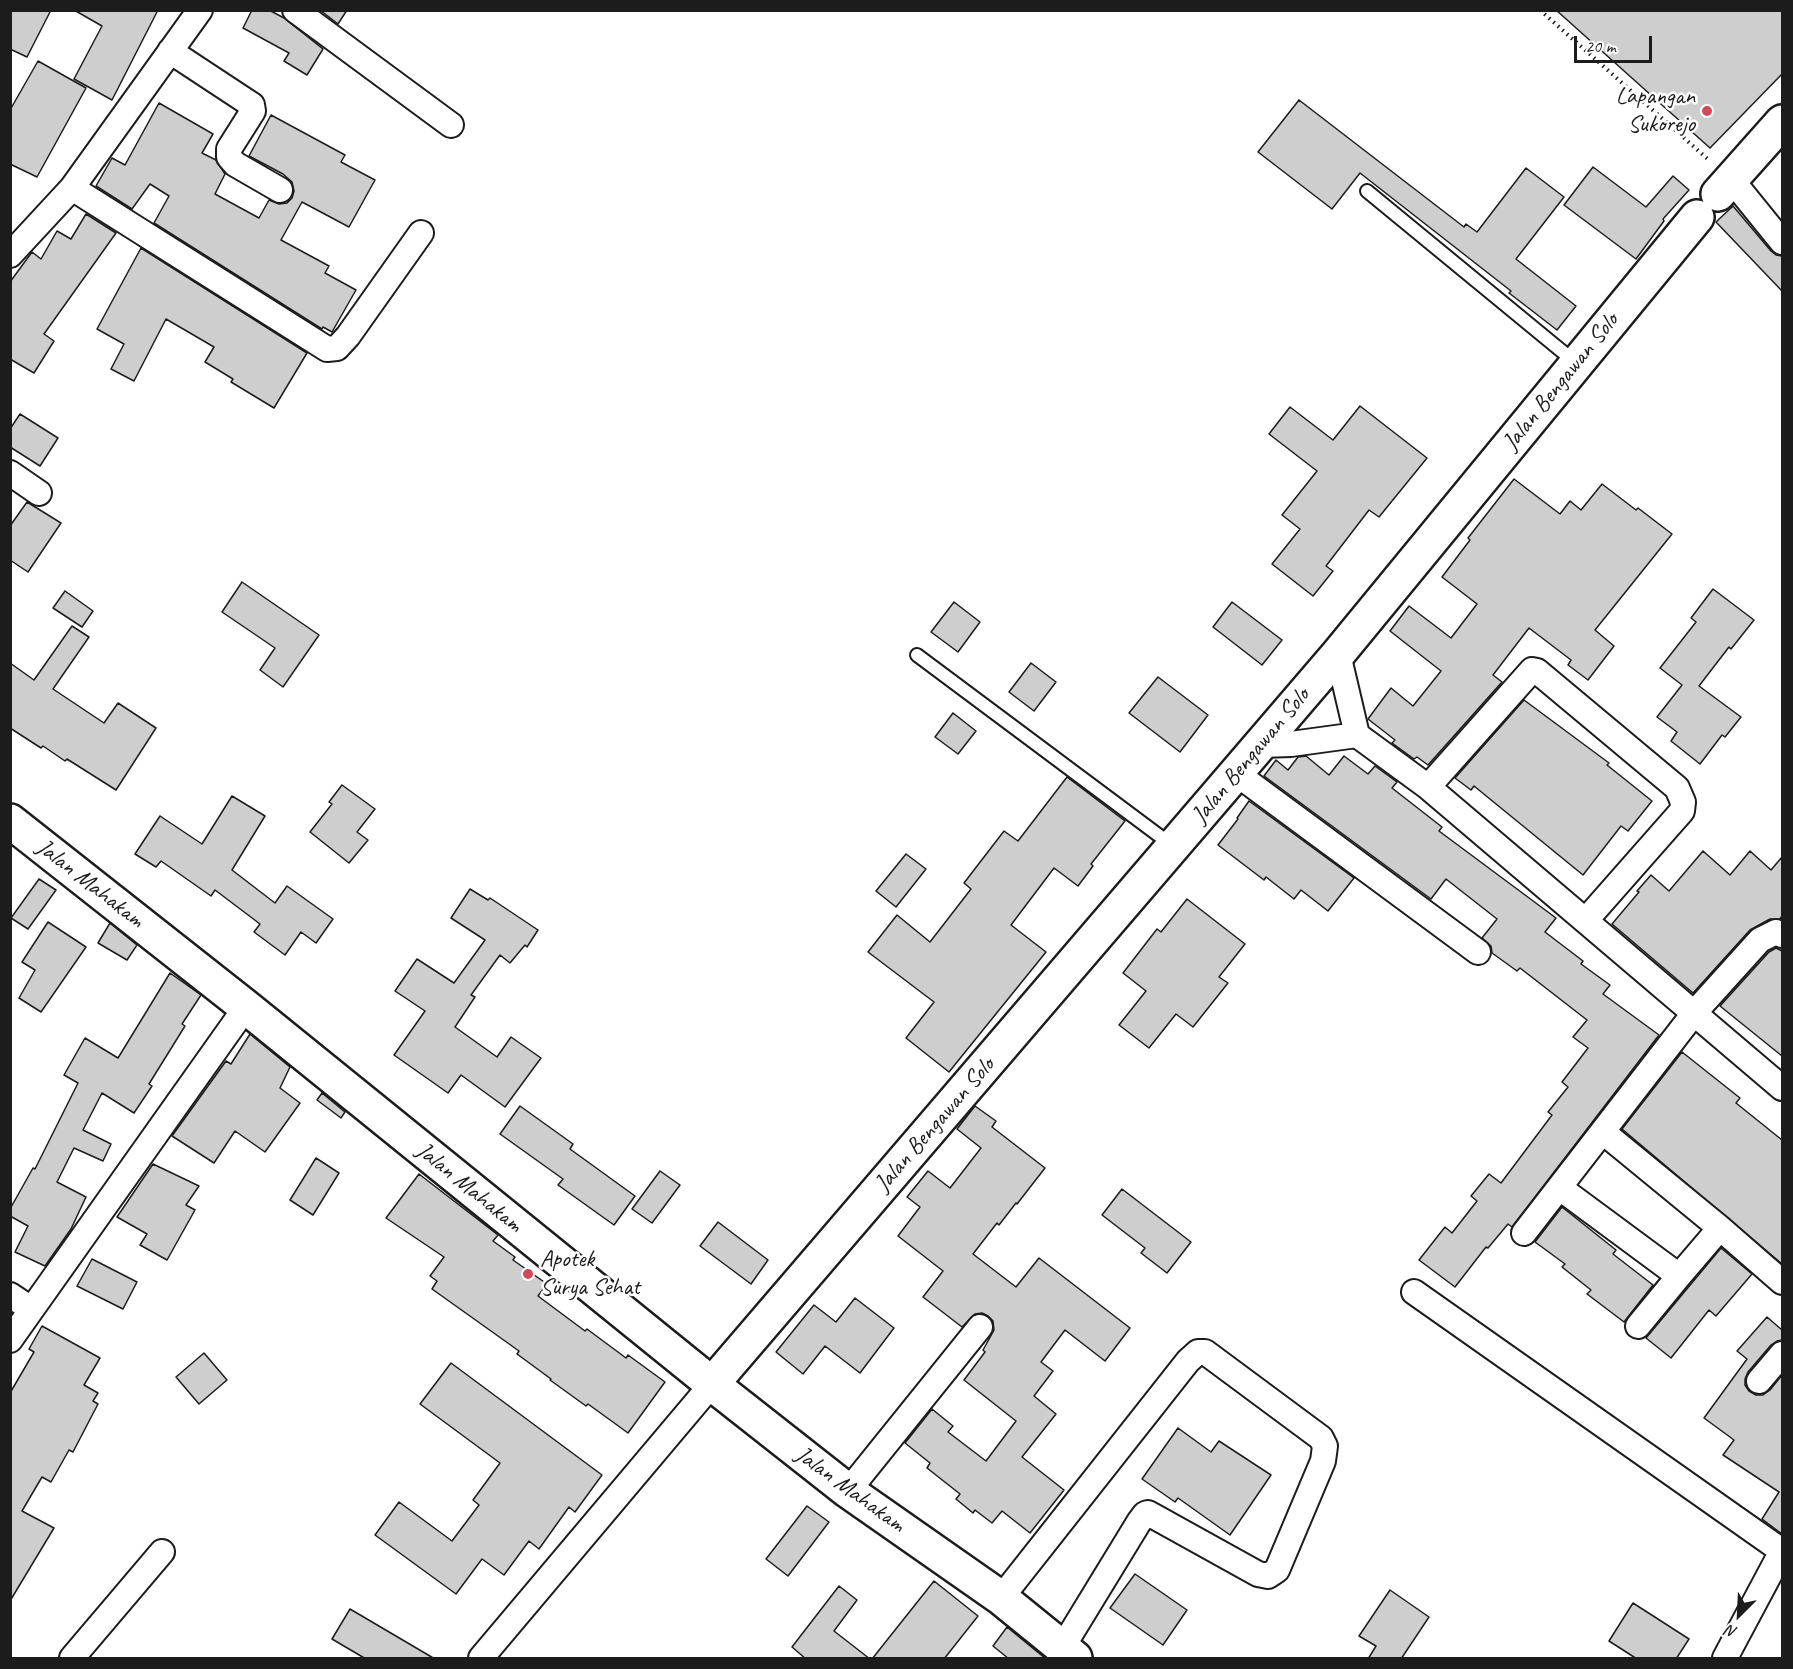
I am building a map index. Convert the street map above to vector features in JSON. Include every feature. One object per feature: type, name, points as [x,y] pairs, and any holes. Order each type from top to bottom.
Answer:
[{"type":"main road","name":"Jalan Bengawan Solo","points":[[712,1384],[1237,774],[1715,197],[1782,122]]},
{"type":"main road","name":"Jalan Mahakam","points":[[10,821],[246,1006],[712,1384],[848,1491],[1001,1598],[1069,1653]]},
{"type":"street","points":[[10,255],[72,188],[200,10]]},
{"type":"street","points":[[295,10],[451,125]]},
{"type":"street","points":[[170,51],[252,105],[253,111],[229,149],[229,157],[235,164],[280,190]]},
{"type":"street","points":[[72,188],[327,349],[337,348],[348,336],[421,233]]},
{"type":"street","points":[[1715,197],[1782,242]]},
{"type":"street","points":[[10,473],[39,492]]},
{"type":"street","points":[[1338,654],[1357,735],[1428,787],[1782,1088]]},
{"type":"street","points":[[1428,787],[1532,670],[1537,671],[1669,780],[1677,788],[1683,802],[1682,811],[1586,920]]},
{"type":"street","points":[[1261,744],[1291,744],[1357,735]]},
{"type":"street","points":[[1237,774],[1478,952]]},
{"type":"street","points":[[1524,1233],[1695,1012],[1760,940],[1776,932],[1782,935]]},
{"type":"street","points":[[10,1340],[117,1192],[246,1006]]},
{"type":"street","points":[[1603,1132],[1782,1282]]},
{"type":"street","points":[[1560,1188],[1678,1276]]},
{"type":"street","points":[[1638,1326],[1720,1228]]},
{"type":"street","points":[[1414,1292],[1782,1551],[1725,1659]]},
{"type":"street","points":[[10,1295],[31,1309]]},
{"type":"street","points":[[848,1491],[980,1327]]},
{"type":"street","points":[[1001,1598],[1188,1361],[1198,1352],[1205,1352],[1321,1438],[1325,1446],[1323,1461],[1277,1570],[1268,1576],[1258,1574],[1145,1514],[1138,1522],[1069,1653]]},
{"type":"street","points":[[1759,1381],[1782,1354]]},
{"type":"street","points":[[481,1659],[712,1384]]},
{"type":"street","points":[[72,1659],[162,1552]]},
{"type":"lane","points":[[1367,191],[1577,364]]},
{"type":"lane","points":[[918,655],[1174,846]]},
{"type":"path","points":[[1540,10],[1715,197]]},
{"type":"building","points":[[10,10],[51,10],[27,57],[10,49]]},
{"type":"building","points":[[74,10],[158,10],[112,100],[74,79],[102,26]]},
{"type":"building","points":[[252,10],[269,10],[284,18],[323,49],[307,75],[284,61],[289,53],[243,28]]},
{"type":"building","points":[[320,10],[347,10],[338,24]]},
{"type":"building","name":"Lapangan Sukorejo","points":[[1556,10],[1782,10],[1782,74],[1710,148]]},
{"type":"building","points":[[38,61],[86,88],[37,177],[10,164],[10,110]]},
{"type":"building","points":[[1299,100],[1464,227],[1466,224],[1477,232],[1526,168],[1564,197],[1516,259],[1576,306],[1557,330],[1509,293],[1511,291],[1360,173],[1332,209],[1258,152]]},
{"type":"building","points":[[159,103],[213,134],[202,153],[216,160],[225,174],[215,194],[259,218],[269,200],[279,204],[287,203],[294,191],[292,182],[283,174],[249,156],[271,115],[345,155],[341,162],[375,180],[349,227],[302,202],[281,240],[329,266],[325,273],[356,290],[332,332],[323,327],[322,329],[154,223],[169,196],[150,184],[132,209],[96,186],[112,158],[125,165]]},
{"type":"building","points":[[1593,167],[1646,207],[1673,176],[1689,190],[1663,219],[1664,221],[1636,259],[1564,205]]},
{"type":"building","points":[[1733,206],[1771,251],[1782,256],[1782,291],[1716,222]]},
{"type":"building","points":[[86,214],[116,233],[44,334],[54,341],[34,373],[10,359],[10,282],[32,252],[41,259],[57,231],[71,239]]},
{"type":"building","points":[[141,248],[307,353],[274,408],[231,382],[233,379],[205,362],[214,347],[166,319],[134,381],[111,369],[124,344],[97,329]]},
{"type":"building","points":[[1360,406],[1427,458],[1379,517],[1369,510],[1326,566],[1333,571],[1313,596],[1272,564],[1300,529],[1282,515],[1317,471],[1269,434],[1290,407],[1333,440]]},
{"type":"building","points":[[20,414],[58,438],[40,466],[10,447],[10,429]]},
{"type":"building","points":[[1514,479],[1560,514],[1570,501],[1581,510],[1602,484],[1672,534],[1595,630],[1614,646],[1588,680],[1568,665],[1571,660],[1529,628],[1493,675],[1502,682],[1428,765],[1417,757],[1414,759],[1392,743],[1395,740],[1368,719],[1391,688],[1413,706],[1441,671],[1390,631],[1409,606],[1451,638],[1477,604],[1442,577],[1470,540],[1468,538]]},
{"type":"building","points":[[27,502],[61,523],[28,572],[10,560],[10,526]]},
{"type":"building","points":[[242,582],[319,635],[283,687],[260,670],[275,648],[222,612]]},
{"type":"building","points":[[1713,589],[1754,620],[1731,649],[1729,647],[1699,686],[1741,717],[1725,737],[1722,735],[1700,764],[1671,741],[1677,732],[1657,717],[1682,685],[1660,668],[1696,622],[1691,618]]},
{"type":"building","points":[[65,591],[93,611],[82,627],[53,608]]},
{"type":"building","points":[[954,602],[980,622],[958,652],[931,632]]},
{"type":"building","points":[[1232,602],[1282,640],[1262,665],[1213,627]]},
{"type":"building","points":[[72,626],[89,637],[53,689],[104,723],[118,703],[156,728],[116,790],[67,759],[65,761],[43,746],[41,748],[10,728],[10,663],[34,680]]},
{"type":"building","points":[[1031,663],[1056,682],[1034,711],[1009,692]]},
{"type":"building","points":[[1158,677],[1208,715],[1180,752],[1129,713]]},
{"type":"building","points":[[1524,700],[1609,763],[1607,765],[1652,801],[1628,831],[1621,826],[1583,875],[1474,786],[1471,790],[1455,778]]},
{"type":"building","points":[[953,713],[976,731],[958,754],[935,737]]},
{"type":"building","points":[[1306,756],[1329,775],[1344,756],[1368,774],[1375,766],[1397,782],[1392,788],[1442,827],[1439,831],[1556,918],[1545,932],[1583,961],[1581,964],[1610,985],[1603,994],[1659,1035],[1512,1227],[1508,1224],[1488,1248],[1486,1247],[1455,1287],[1419,1260],[1445,1227],[1452,1233],[1477,1201],[1471,1196],[1489,1174],[1501,1183],[1552,1115],[1548,1112],[1568,1087],[1562,1082],[1588,1048],[1573,1037],[1587,1020],[1520,968],[1517,971],[1492,953],[1491,946],[1482,938],[1497,919],[1446,879],[1431,899],[1264,776],[1276,760],[1288,770],[1298,757]]},
{"type":"building","points":[[1067,777],[1125,821],[1091,864],[1093,866],[1078,886],[1054,868],[1011,925],[1046,952],[949,1072],[906,1038],[934,1002],[868,952],[897,915],[930,942],[971,889],[964,883],[1004,831],[1018,841]]},
{"type":"building","points":[[342,785],[375,809],[357,832],[368,840],[349,863],[310,832],[332,804],[329,802]]},
{"type":"building","points":[[232,796],[265,816],[232,870],[275,903],[287,886],[333,919],[316,943],[301,932],[285,955],[254,932],[260,924],[215,890],[211,896],[161,861],[156,867],[135,854],[160,816],[202,844]]},
{"type":"building","points":[[1249,801],[1354,878],[1328,911],[1301,890],[1294,899],[1266,877],[1264,880],[1218,845]]},
{"type":"building","points":[[1703,851],[1730,875],[1750,851],[1771,870],[1782,857],[1782,916],[1780,919],[1770,919],[1750,930],[1693,993],[1612,924],[1651,875],[1669,891]]},
{"type":"building","points":[[906,854],[926,869],[896,907],[876,891]]},
{"type":"building","points":[[39,879],[56,890],[28,929],[11,918]]},
{"type":"building","points":[[470,889],[488,900],[490,898],[538,930],[527,947],[525,945],[510,963],[500,955],[471,995],[475,997],[455,1027],[497,1057],[511,1037],[541,1058],[505,1107],[461,1075],[448,1093],[394,1055],[425,1011],[395,991],[417,959],[454,983],[485,940],[451,918]]},
{"type":"building","points":[[1187,899],[1245,944],[1219,977],[1228,983],[1193,1027],[1176,1014],[1149,1048],[1119,1025],[1146,991],[1123,973],[1157,929],[1161,932]]},
{"type":"building","points":[[48,922],[86,947],[41,1012],[19,998],[35,970],[22,962]]},
{"type":"building","points":[[110,923],[137,945],[127,960],[98,943]]},
{"type":"building","points":[[1776,948],[1782,951],[1782,1056],[1720,1006],[1769,952]]},
{"type":"building","points":[[170,973],[201,995],[182,1024],[185,1026],[149,1084],[152,1086],[134,1113],[102,1093],[83,1130],[111,1144],[103,1161],[74,1148],[57,1182],[86,1197],[71,1229],[45,1266],[15,1252],[28,1226],[10,1216],[10,1209],[33,1168],[35,1169],[78,1083],[64,1075],[85,1038],[118,1058]]},
{"type":"building","points":[[250,1034],[290,1067],[280,1088],[300,1103],[265,1152],[235,1131],[214,1163],[172,1136],[226,1061],[231,1064]]},
{"type":"building","points":[[1682,1052],[1740,1098],[1736,1103],[1782,1140],[1782,1264],[1622,1129]]},
{"type":"building","points":[[322,1093],[345,1112],[341,1118],[317,1100]]},
{"type":"building","points":[[520,1106],[573,1144],[570,1149],[635,1196],[614,1225],[558,1185],[563,1179],[500,1134]]},
{"type":"building","points":[[975,1106],[996,1121],[992,1127],[1045,1168],[973,1254],[1016,1287],[1039,1258],[1130,1328],[1105,1361],[1065,1330],[1041,1362],[1053,1371],[1034,1396],[1056,1414],[1022,1457],[1064,1490],[1030,1533],[1002,1511],[992,1523],[975,1510],[973,1513],[956,1499],[960,1494],[927,1468],[930,1463],[905,1443],[932,1409],[953,1426],[948,1432],[986,1461],[1016,1421],[964,1380],[985,1352],[983,1350],[994,1330],[993,1321],[982,1313],[975,1314],[962,1327],[923,1297],[943,1271],[898,1236],[920,1207],[907,1197],[928,1171],[950,1188],[981,1148],[957,1129]]},
{"type":"building","points":[[316,1158],[339,1173],[313,1215],[290,1200]]},
{"type":"building","points":[[153,1164],[199,1186],[186,1205],[195,1210],[167,1260],[140,1245],[147,1234],[117,1217]]},
{"type":"building","points":[[660,1171],[680,1185],[652,1223],[632,1209]]},
{"type":"building","points":[[419,1174],[498,1235],[493,1241],[515,1257],[513,1260],[547,1284],[538,1296],[585,1331],[587,1329],[626,1358],[628,1355],[665,1382],[628,1433],[550,1380],[517,1354],[519,1351],[432,1289],[437,1281],[430,1276],[444,1257],[386,1218]]},
{"type":"building","points":[[1122,1189],[1191,1242],[1167,1273],[1141,1253],[1145,1248],[1102,1215]]},
{"type":"building","points":[[1562,1207],[1616,1250],[1613,1254],[1653,1285],[1624,1322],[1587,1294],[1591,1290],[1562,1267],[1565,1264],[1535,1242]]},
{"type":"building","points":[[718,1222],[768,1260],[751,1284],[700,1246]]},
{"type":"building","points":[[1721,1248],[1752,1274],[1716,1316],[1709,1310],[1671,1358],[1646,1338]]},
{"type":"building","points":[[92,1259],[137,1282],[123,1309],[77,1286]]},
{"type":"building","points":[[855,1298],[894,1328],[860,1373],[825,1346],[803,1374],[776,1352],[814,1305],[836,1322]]},
{"type":"building","points":[[1767,1317],[1782,1330],[1782,1340],[1771,1345],[1748,1372],[1745,1385],[1756,1395],[1763,1395],[1782,1375],[1782,1534],[1762,1519],[1779,1492],[1723,1455],[1734,1440],[1704,1418],[1747,1359],[1737,1351]]},
{"type":"building","points":[[42,1326],[100,1358],[84,1385],[98,1393],[93,1401],[98,1404],[73,1452],[69,1450],[51,1482],[42,1477],[22,1511],[54,1528],[10,1601],[10,1393],[34,1352],[29,1349]]},
{"type":"building","points":[[204,1353],[227,1380],[199,1404],[176,1377]]},
{"type":"building","points":[[451,1363],[602,1475],[575,1512],[569,1507],[539,1549],[529,1541],[504,1575],[482,1559],[456,1594],[375,1535],[399,1502],[452,1541],[479,1505],[473,1500],[500,1463],[420,1404]]},
{"type":"building","points":[[1178,1428],[1211,1452],[1219,1441],[1271,1475],[1230,1535],[1178,1498],[1175,1502],[1142,1479]]},
{"type":"building","points":[[807,1506],[829,1522],[788,1576],[766,1559]]},
{"type":"building","points":[[1135,1574],[1187,1610],[1163,1645],[1110,1608]]},
{"type":"building","points":[[934,1581],[978,1616],[944,1659],[872,1659]]},
{"type":"building","points":[[839,1586],[857,1600],[834,1631],[870,1659],[806,1659],[792,1647]]},
{"type":"building","points":[[1390,1590],[1429,1617],[1401,1659],[1368,1659],[1376,1646],[1359,1636]]},
{"type":"building","points":[[1633,1603],[1689,1639],[1676,1659],[1637,1659],[1609,1641]]},
{"type":"building","points":[[350,1609],[435,1659],[366,1659],[332,1639]]},
{"type":"building","points":[[1007,1627],[1046,1659],[1009,1659],[993,1646]]},
{"type":"place","name":"Lapangan Sukorejo","points":[[1707,111]]},
{"type":"place","name":"Apotek Surya Sehat","points":[[528,1274]]}]
